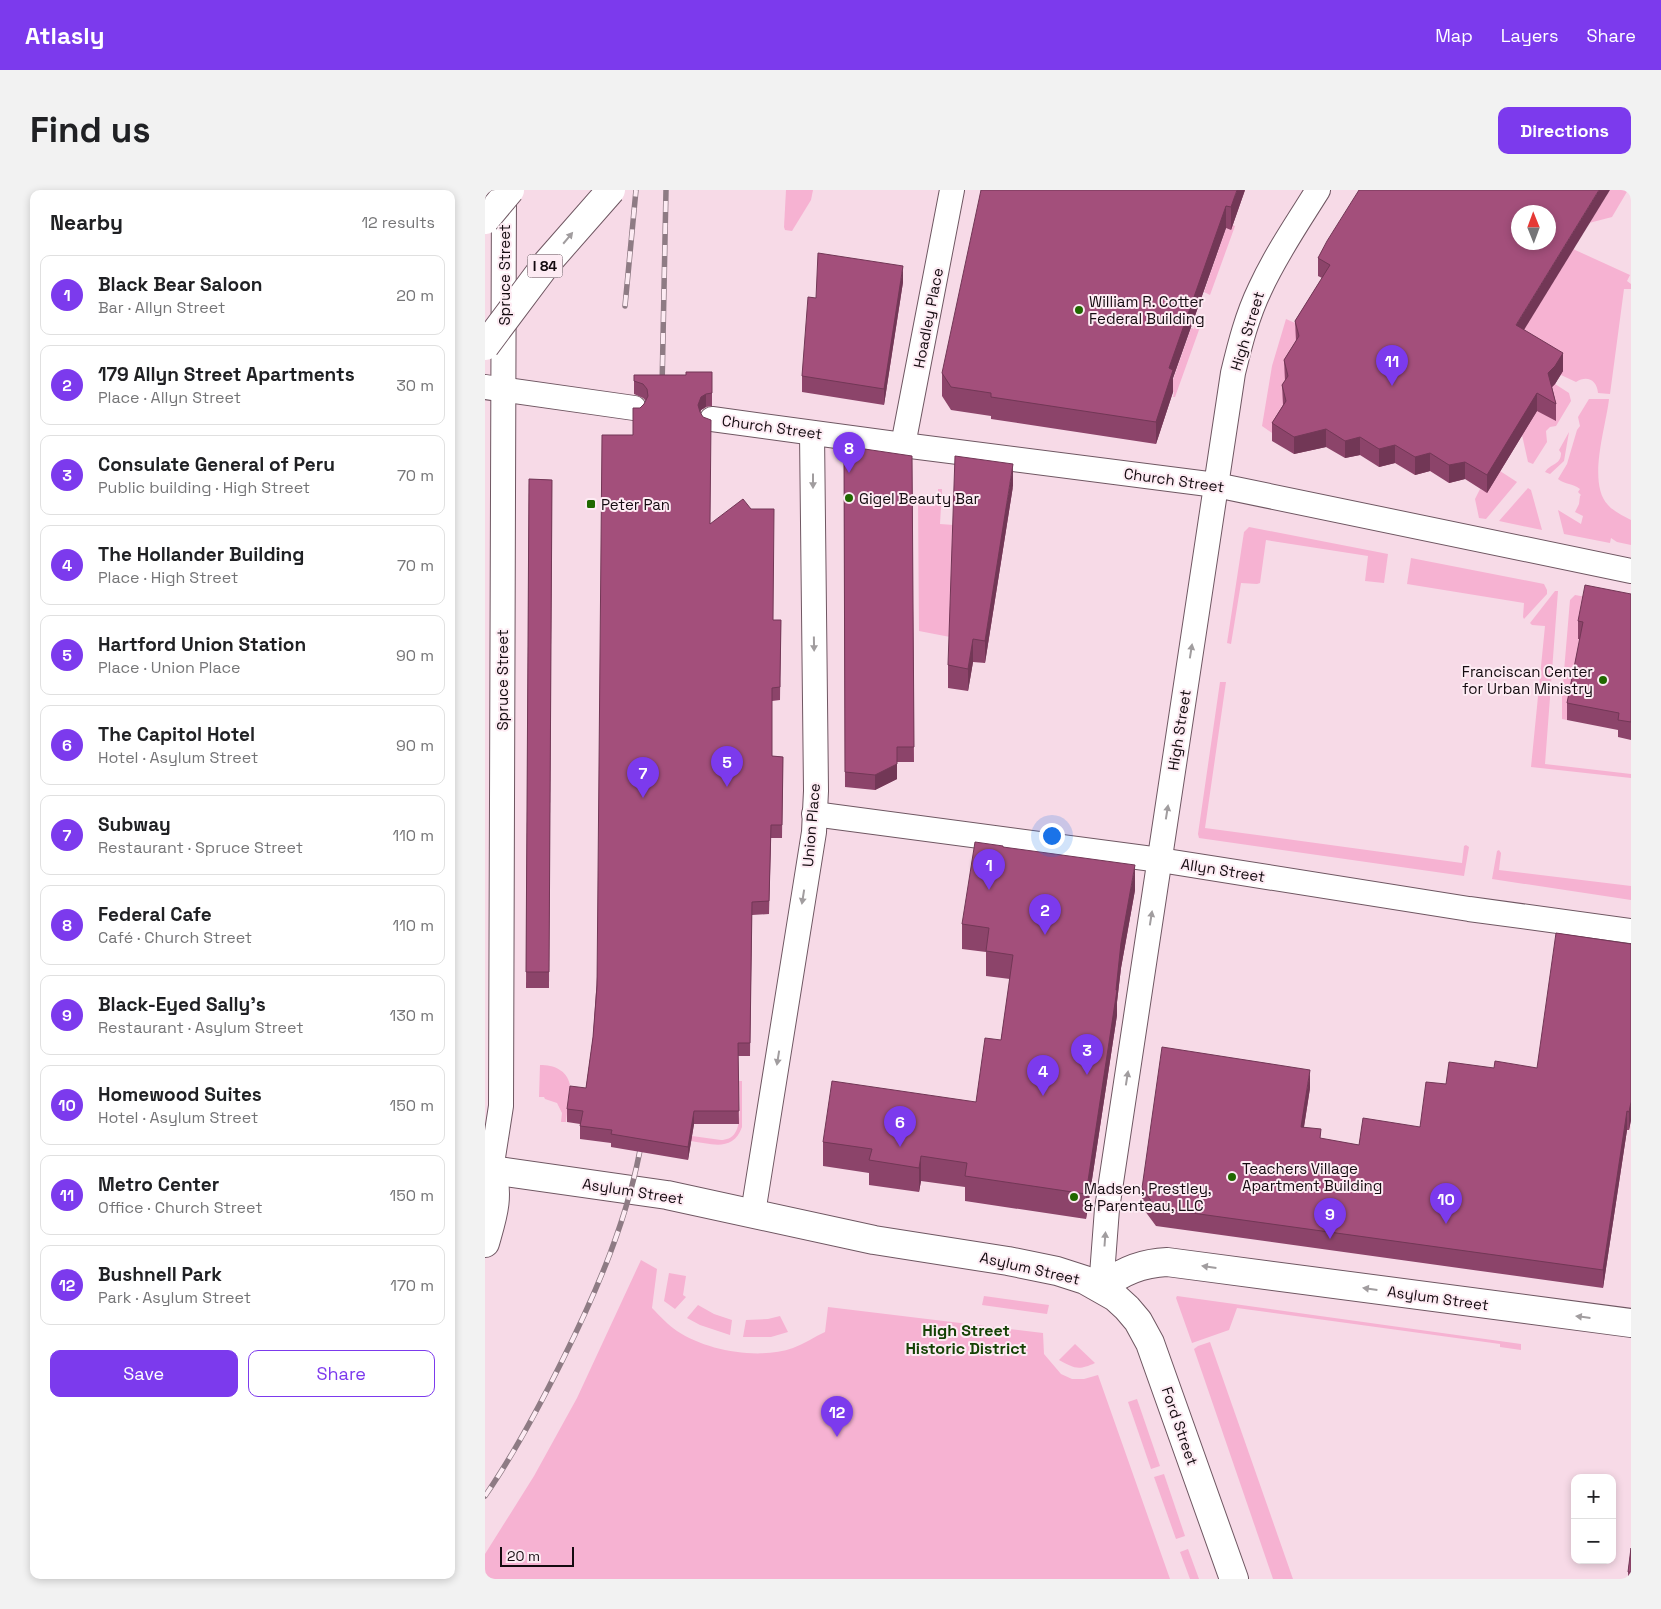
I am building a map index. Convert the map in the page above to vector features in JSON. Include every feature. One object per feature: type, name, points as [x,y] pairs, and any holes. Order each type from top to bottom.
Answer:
[{"type":"main road","points":[[485,220],[510,190]]},
{"type":"main road","name":"I 84","points":[[485,346],[547,263],[611,190]]},
{"type":"main road","points":[[485,1243],[496,1198],[495,1185],[487,1171]]},
{"type":"main road","name":"Asylum Street","points":[[487,1171],[667,1195],[753,1212],[874,1240],[1046,1268],[1077,1277],[1101,1288],[1128,1270],[1147,1264],[1167,1262],[1631,1324]]},
{"type":"main road","name":"Ford Street","points":[[1101,1288],[1127,1308],[1138,1321],[1150,1343],[1233,1579]]},
{"type":"street","name":"Spruce Street","points":[[487,1171],[501,1106],[494,389],[504,190]]},
{"type":"street","name":"Hoadley Place","points":[[903,445],[952,190]]},
{"type":"street","name":"High Street","points":[[1101,1288],[1107,1209],[1233,373],[1247,320],[1267,275],[1318,190]]},
{"type":"street","points":[[494,389],[634,408]]},
{"type":"street","name":"Church Street","points":[[712,419],[1216,485],[1631,571]]},
{"type":"street","name":"Union Place","points":[[753,1212],[815,814],[813,433]]},
{"type":"street","name":"Allyn Street","points":[[815,814],[1160,860],[1469,909],[1631,931]]},
{"type":"shaded area","points":[[786,190],[813,190],[811,200],[792,231],[785,230],[784,227]]},
{"type":"shaded area","points":[[1610,190],[1628,190],[1612,217],[1589,223]]},
{"type":"shaded area","points":[[1232,225],[1235,226],[1210,295],[1204,292],[1226,228],[1230,229]]},
{"type":"shaded area","points":[[1573,249],[1630,275],[1627,281],[1631,284],[1631,289],[1624,289],[1610,394],[1598,393],[1596,385],[1591,380],[1584,379],[1576,382],[1561,375],[1561,370],[1502,364]]},
{"type":"shaded area","points":[[1286,319],[1295,323],[1299,354],[1288,394],[1286,419],[1275,435],[1262,426],[1272,366]]},
{"type":"shaded area","points":[[1195,326],[1200,327],[1175,397],[1173,397],[1174,392],[1169,391],[1191,328],[1194,329]]},
{"type":"shaded area","points":[[1555,384],[1569,393],[1571,401],[1556,426],[1550,427],[1546,431],[1547,442],[1533,464],[1528,462],[1522,435],[1535,413],[1538,387]]},
{"type":"shaded area","points":[[1589,399],[1609,399],[1599,454],[1599,483],[1602,495],[1608,505],[1631,520],[1631,545],[1617,542],[1611,538],[1610,543],[1564,534],[1558,510],[1581,524],[1583,516],[1575,512],[1581,495],[1578,492],[1580,489],[1558,479],[1567,464],[1577,430],[1580,426],[1578,417]]},
{"type":"shaded area","points":[[1569,432],[1564,461],[1550,474],[1545,472],[1558,462],[1561,457],[1559,450]]},
{"type":"shaded area","points":[[1500,471],[1517,482],[1486,519],[1479,518],[1475,499],[1480,489],[1488,490]]},
{"type":"shaded area","points":[[1528,488],[1531,490],[1542,530],[1499,521]]},
{"type":"shaded area","points":[[938,489],[942,489],[940,524],[954,525],[950,637],[919,631],[918,497],[921,495],[938,496]]},
{"type":"shaded area","points":[[1249,527],[1388,554],[1384,583],[1365,581],[1368,556],[1266,540],[1260,583],[1241,583],[1231,644],[1227,643],[1244,532]]},
{"type":"shaded area","points":[[1411,558],[1544,584],[1547,594],[1524,619],[1524,603],[1407,584]]},
{"type":"shaded area","points":[[1555,591],[1558,591],[1545,764],[1631,774],[1631,778],[1531,767],[1545,626],[1532,625],[1530,623]]},
{"type":"shaded area","points":[[1575,595],[1631,605],[1583,640],[1567,720],[1562,719],[1562,695],[1570,600]]},
{"type":"shaded area","points":[[1220,682],[1226,682],[1205,828],[1462,863],[1464,846],[1466,845],[1469,847],[1464,876],[1199,838],[1198,834]]},
{"type":"shaded area","points":[[1499,850],[1501,853],[1499,870],[1631,886],[1631,900],[1492,879],[1497,851]]},
{"type":"shaded area","points":[[540,1065],[559,1069],[568,1080],[570,1085],[566,1122],[561,1122],[562,1113],[557,1103],[544,1097],[539,1097]]},
{"type":"shaded area","points":[[739,1081],[742,1081],[742,1127],[738,1135],[733,1140],[721,1144],[691,1141],[692,1136],[725,1140],[734,1135],[739,1123]]},
{"type":"shaded area","points":[[641,1260],[657,1269],[652,1308],[670,1326],[703,1344],[733,1352],[779,1352],[801,1345],[825,1332],[828,1307],[1043,1333],[1044,1354],[1061,1374],[1072,1379],[1084,1379],[1098,1375],[1170,1579],[485,1579],[485,1554],[534,1476],[577,1398]]},
{"type":"shaded area","points":[[669,1273],[686,1276],[683,1295],[686,1297],[675,1309],[664,1301]]},
{"type":"shaded area","points":[[984,1296],[1049,1305],[1047,1314],[982,1305]]},
{"type":"shaded area","points":[[1177,1296],[1521,1344],[1521,1350],[1500,1347],[1500,1344],[1237,1308],[1229,1330],[1192,1343],[1176,1298]]},
{"type":"shaded area","points":[[698,1305],[714,1314],[732,1320],[730,1335],[700,1325],[687,1318]]},
{"type":"shaded area","points":[[780,1316],[788,1332],[771,1337],[743,1337],[746,1320],[768,1319]]},
{"type":"shaded area","points":[[1210,1342],[1293,1579],[1273,1579],[1194,1349]]},
{"type":"shaded area","points":[[1075,1344],[1095,1363],[1076,1368],[1059,1360]]},
{"type":"shaded area","points":[[1137,1399],[1160,1466],[1151,1469],[1128,1402]]},
{"type":"shaded area","points":[[1164,1474],[1185,1536],[1176,1539],[1154,1477]]},
{"type":"shaded area","points":[[1188,1549],[1199,1579],[1190,1579],[1180,1552]]},
{"type":"building","name":"William R. Cotter Federal Building","points":[[981,190],[1237,190],[1231,207],[1226,206],[1169,368],[1173,370],[1156,422],[991,397],[991,393],[951,387],[942,373]]},
{"type":"building","points":[[1359,190],[1599,190],[1516,325],[1563,353],[1548,373],[1556,404],[1537,393],[1487,475],[1465,462],[1449,465],[1430,453],[1415,457],[1395,445],[1379,449],[1360,437],[1345,441],[1326,429],[1294,437],[1272,423],[1286,401],[1282,385],[1288,376],[1284,360],[1299,336],[1295,321],[1330,265],[1318,258]]},
{"type":"building","points":[[818,253],[903,266],[884,389],[802,376],[808,297],[816,298]]},
{"type":"building","points":[[686,372],[712,372],[712,393],[701,397],[698,405],[703,417],[711,420],[710,524],[743,499],[751,509],[774,509],[773,620],[781,620],[780,687],[772,688],[772,756],[783,757],[782,825],[771,825],[769,901],[752,902],[750,1043],[738,1043],[739,1111],[694,1111],[688,1147],[611,1134],[612,1130],[580,1126],[583,1111],[567,1109],[570,1086],[586,1088],[597,986],[602,435],[633,435],[633,408],[640,408],[648,396],[647,389],[643,384],[634,381],[634,375],[686,375]]},
{"type":"building","points":[[851,447],[912,456],[914,747],[897,747],[897,764],[875,775],[845,772],[844,453]]},
{"type":"building","points":[[955,456],[1013,464],[985,641],[973,639],[968,669],[948,665]]},
{"type":"building","points":[[529,479],[552,480],[549,972],[526,972]]},
{"type":"building","name":"Franciscan Center for Urban Ministry","points":[[1585,585],[1631,594],[1631,722],[1618,720],[1619,713],[1567,703],[1583,622],[1578,621]]},
{"type":"building","points":[[975,842],[1135,865],[1121,943],[1117,990],[1086,1194],[965,1176],[967,1163],[921,1156],[919,1168],[869,1160],[872,1149],[823,1142],[832,1081],[976,1102],[985,1038],[1001,1040],[1013,955],[986,951],[989,928],[962,924]]},
{"type":"building","points":[[1556,933],[1631,944],[1631,1102],[1629,1112],[1627,1111],[1603,1270],[1156,1208],[1142,1188],[1162,1047],[1310,1070],[1301,1127],[1321,1129],[1320,1138],[1359,1145],[1363,1118],[1420,1127],[1426,1082],[1446,1084],[1449,1062],[1494,1068],[1495,1061],[1537,1068]]},
{"type":"building","points":[[1631,1548],[1631,1572],[1628,1572]]},
{"type":"railway","points":[[625,306],[636,190]]},
{"type":"railway","points":[[662,388],[666,190]]},
{"type":"railway","points":[[485,1496],[535,1413],[562,1361],[599,1281],[629,1197],[642,1139]]},
{"type":"place","name":"William R. Cotter Federal Building","points":[[1079,310]]},
{"type":"place","name":"Metro Center","points":[[1392,386]]},
{"type":"place","name":"Federal Cafe","points":[[849,473]]},
{"type":"place","name":"Gigel Beauty Bar","points":[[849,498]]},
{"type":"place","name":"Peter Pan","points":[[591,504]]},
{"type":"place","name":"Franciscan Center for Urban Ministry","points":[[1603,680]]},
{"type":"place","name":"Hartford Union Station","points":[[727,787]]},
{"type":"place","name":"Subway","points":[[643,798]]},
{"type":"place","name":"Black Bear Saloon","points":[[989,890]]},
{"type":"place","name":"179 Allyn Street Apartments","points":[[1045,935]]},
{"type":"place","name":"Consulate General of Peru","points":[[1087,1075]]},
{"type":"place","name":"The Hollander Building","points":[[1043,1096]]},
{"type":"place","name":"The Capitol Hotel","points":[[900,1147]]},
{"type":"place","name":"Teachers Village Apartment Building","points":[[1232,1177]]},
{"type":"place","name":"Madsen, Prestley, & Parenteau, LLC","points":[[1074,1197]]},
{"type":"place","name":"Homewood Suites","points":[[1446,1224]]},
{"type":"place","name":"Black-Eyed Sally's","points":[[1330,1239]]},
{"type":"place","name":"Bushnell Park","points":[[837,1437]]},
{"type":"district","name":"High Street Historic District","points":[[966,1339]]}]
